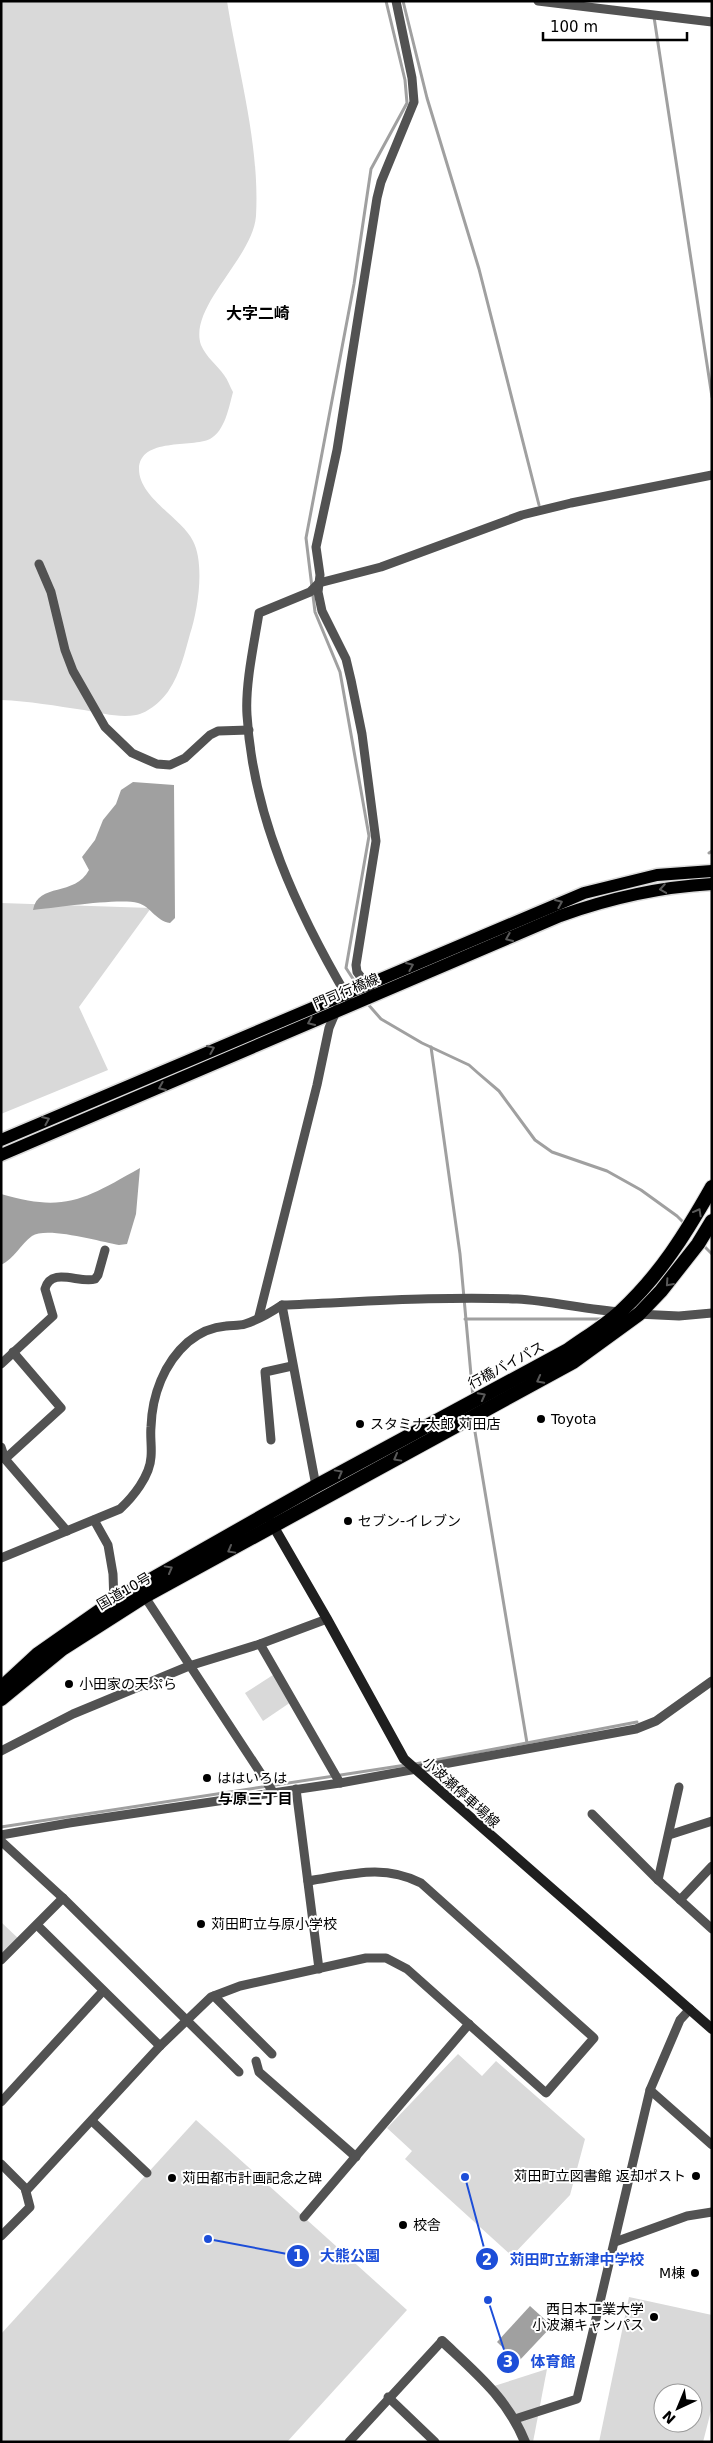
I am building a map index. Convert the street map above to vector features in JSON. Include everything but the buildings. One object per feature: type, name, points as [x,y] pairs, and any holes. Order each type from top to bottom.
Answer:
[{"type":"highway","name":"行橋バイパス","points":[[270,1521],[316,1486],[568,1350],[620,1312],[661,1268],[684,1237],[712,1187]]},
{"type":"highway","name":"行橋バイパス","points":[[270,1521],[573,1362],[639,1314],[676,1274],[698,1244],[712,1220]]},
{"type":"highway","name":"国道10号","points":[[1,1688],[38,1654],[115,1600],[141,1591],[270,1521]]},
{"type":"highway","name":"国道10号","points":[[1,1699],[62,1650],[112,1616],[141,1591]]},
{"type":"main road","name":"門司行橋線","points":[[1,1140],[345,992],[366,985],[584,893],[657,875],[712,871]]},
{"type":"main road","name":"門司行橋線","points":[[1,1155],[552,919],[604,901],[661,889],[712,884]]},
{"type":"main road","name":"小波瀬停車場線","points":[[270,1521],[327,1619],[396,1746],[415,1770],[712,2029]]},
{"type":"street","points":[[374,995],[357,972],[356,965],[376,841],[374,817],[352,680],[346,660],[322,611],[318,592],[320,574],[316,548],[337,450],[377,198],[381,182],[414,102],[412,78],[396,1]]},
{"type":"street","points":[[538,1],[712,22]]},
{"type":"street","points":[[352,1004],[320,952],[274,842],[258,795],[247,713],[259,613],[310,592],[319,583],[381,567],[530,513],[571,502],[712,475]]},
{"type":"street","points":[[39,564],[52,592],[65,650],[73,671],[105,727],[132,753],[157,764],[170,765],[185,758],[218,731],[249,730]]},
{"type":"street","points":[[259,1316],[315,1093],[328,1028],[345,992]]},
{"type":"street","points":[[1,1364],[53,1316],[45,1289],[49,1282],[58,1278],[94,1278],[98,1275],[105,1250]]},
{"type":"street","points":[[1,1558],[120,1509],[126,1504],[148,1469],[151,1457],[153,1411],[164,1371],[170,1360],[189,1342],[206,1331],[244,1324],[259,1316],[267,1315],[282,1306],[471,1298],[540,1301],[598,1311],[639,1314],[679,1316],[712,1313]]},
{"type":"street","points":[[282,1306],[316,1486]]},
{"type":"street","points":[[5,1459],[61,1408],[13,1352]]},
{"type":"street","points":[[272,1440],[265,1372],[292,1366]]},
{"type":"street","points":[[1,1447],[5,1459],[67,1531]]},
{"type":"street","points":[[94,1520],[108,1545],[115,1600],[112,1616]]},
{"type":"street","points":[[141,1591],[273,1792]]},
{"type":"street","points":[[1,1751],[73,1714],[189,1666],[260,1644],[327,1619]]},
{"type":"street","points":[[260,1644],[340,1783]]},
{"type":"street","points":[[1,1835],[340,1783],[636,1729],[656,1721],[712,1681]]},
{"type":"street","points":[[658,1880],[679,1787]]},
{"type":"street","points":[[296,1789],[319,1969]]},
{"type":"street","points":[[592,1814],[658,1880],[712,1928]]},
{"type":"street","points":[[669,1835],[712,1821]]},
{"type":"street","points":[[1,1841],[63,1898],[239,2072]]},
{"type":"street","points":[[680,1900],[712,1866]]},
{"type":"street","points":[[26,2191],[160,2046],[214,1996],[240,1986],[366,1958],[386,1958],[407,1969],[546,2093],[594,2038],[421,1882],[404,1874],[380,1870],[308,1881]]},
{"type":"street","points":[[1,1960],[63,1898]]},
{"type":"street","points":[[37,1925],[160,2046]]},
{"type":"street","points":[[1,2102],[103,1991]]},
{"type":"street","points":[[214,1996],[272,2054]]},
{"type":"street","points":[[515,2419],[577,2399],[650,2090],[680,2020],[690,2009]]},
{"type":"street","points":[[304,2217],[469,2024]]},
{"type":"street","points":[[256,2061],[259,2072],[356,2157]]},
{"type":"street","points":[[650,2090],[712,2145]]},
{"type":"street","points":[[92,2121],[147,2173]]},
{"type":"street","points":[[1,2164],[26,2191],[30,2207],[1,2236]]},
{"type":"street","points":[[615,2242],[687,2216],[712,2212]]},
{"type":"street","points":[[349,2442],[388,2397],[442,2341],[491,2387],[515,2419],[525,2442]]},
{"type":"street","points":[[388,2397],[435,2442]]},
{"type":"shaded area","points":[[1,1],[227,1],[232,27],[255,162],[256,216],[252,232],[244,249],[212,299],[204,315],[200,330],[203,349],[221,371],[233,392],[223,425],[210,439],[202,442],[168,445],[157,448],[148,452],[142,459],[139,469],[146,489],[188,532],[193,541],[199,562],[199,587],[196,613],[184,655],[173,684],[159,702],[145,712],[136,715],[117,716],[22,701],[1,700]]},
{"type":"shaded area","points":[[133,782],[174,785],[175,918],[170,923],[165,922],[146,907],[138,903],[129,902],[102,902],[33,910],[36,901],[42,896],[75,884],[83,878],[89,870],[82,857],[95,840],[103,820],[116,804],[121,790]]},
{"type":"shaded area","points":[[1,903],[151,908],[79,1007],[108,1070],[1,1114]]},
{"type":"shaded area","points":[[140,1168],[136,1214],[127,1244],[119,1245],[88,1238],[39,1233],[32,1236],[10,1259],[1,1265],[1,1194],[23,1200],[42,1202],[74,1200],[104,1188]]},
{"type":"shaded area","points":[[273,1675],[291,1702],[263,1721],[245,1693]]},
{"type":"shaded area","points":[[1,1922],[21,1941],[1,1960]]},
{"type":"shaded area","points":[[458,2054],[482,2076],[496,2061],[585,2139],[570,2195],[512,2256],[405,2159],[412,2151],[387,2128]]},
{"type":"shaded area","points":[[196,2120],[407,2310],[287,2442],[1,2442],[1,2334]]},
{"type":"shaded area","points":[[629,2297],[712,2315],[712,2407],[703,2442],[599,2442]]},
{"type":"shaded area","points":[[530,2306],[552,2326],[518,2362],[497,2342]]},
{"type":"shaded area","points":[[547,2369],[533,2442],[525,2442],[491,2387]]},
{"type":"waterway","points":[[357,985],[346,968],[369,836],[340,672],[315,612],[306,538],[354,284],[371,169],[407,103],[405,80],[386,1]]},
{"type":"waterway","points":[[403,1],[427,98],[479,269],[539,505]]},
{"type":"waterway","points":[[654,17],[712,397]]},
{"type":"waterway","points":[[366,1002],[381,1019],[422,1043],[469,1065],[499,1091],[535,1140],[552,1152],[607,1171],[641,1190],[685,1224]]},
{"type":"waterway","points":[[431,1047],[460,1254],[473,1397]]},
{"type":"waterway","points":[[702,1244],[712,1254]]},
{"type":"waterway","points":[[465,1319],[604,1319]]},
{"type":"waterway","points":[[473,1420],[527,1743]]},
{"type":"waterway","points":[[415,1764],[637,1722]]},
{"type":"waterway","points":[[1,1827],[406,1765]]},
{"type":"place","name":"Toyota","points":[[541,1419]]},
{"type":"place","name":"スタミナ太郎 苅田店","points":[[360,1424]]},
{"type":"place","name":"セブン-イレブン","points":[[348,1521]]},
{"type":"place","name":"小田家の天ぷら","points":[[69,1684]]},
{"type":"place","name":"ははいろは","points":[[207,1778]]},
{"type":"place","name":"苅田町立与原小学校","points":[[201,1924]]},
{"type":"place","name":"苅田町立図書館 返却ポスト","points":[[696,2176]]},
{"type":"place","name":"苅田町立新津中学校","points":[[465,2177]]},
{"type":"place","name":"苅田都市計画記念之碑","points":[[172,2178]]},
{"type":"place","name":"校舎","points":[[403,2225]]},
{"type":"place","name":"大熊公園","points":[[208,2239]]},
{"type":"place","name":"M棟","points":[[695,2273]]},
{"type":"place","name":"体育館","points":[[488,2300]]},
{"type":"place","name":"西日本工業大学 小波瀬キャンパス","points":[[654,2317]]},
{"type":"district","name":"大字二崎","points":[[258,313]]},
{"type":"district","name":"与原三丁目","points":[[255,1799]]}]
